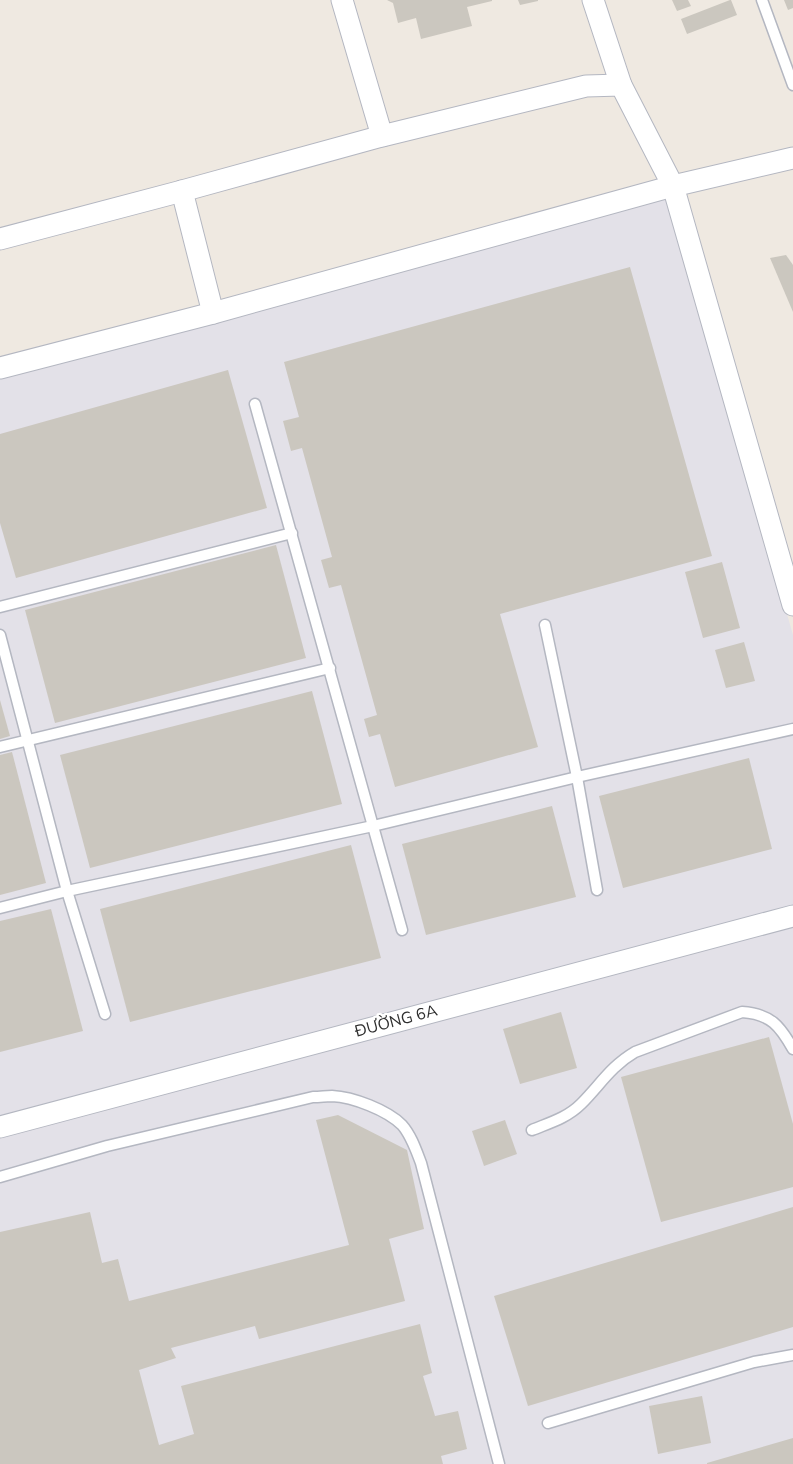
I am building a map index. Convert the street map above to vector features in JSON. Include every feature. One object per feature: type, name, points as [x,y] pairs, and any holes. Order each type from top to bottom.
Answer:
[{"type":"street","points":[[342,0],[382,136]]},
{"type":"street","points":[[593,0],[621,85],[673,186],[793,605]]},
{"type":"street","points":[[0,239],[382,136],[586,86],[621,85]]},
{"type":"street","points":[[0,368],[213,313],[673,186],[793,158]]},
{"type":"street","points":[[182,191],[213,313]]},
{"type":"street","name":"ĐƯỜNG 6A","points":[[0,1127],[793,916]]},
{"type":"lane","points":[[762,0],[793,85]]},
{"type":"lane","points":[[255,404],[402,930]]},
{"type":"lane","points":[[0,607],[292,533]]},
{"type":"lane","points":[[545,625],[577,777],[597,890]]},
{"type":"lane","points":[[0,635],[67,891],[105,1014]]},
{"type":"lane","points":[[0,747],[330,668]]},
{"type":"lane","points":[[0,908],[67,891],[374,826],[577,777],[793,729]]},
{"type":"lane","points":[[531,1130],[571,1112],[580,1105],[613,1067],[635,1052],[742,1012],[756,1013],[769,1018],[784,1034],[793,1049]]},
{"type":"lane","points":[[0,1177],[107,1146],[313,1097],[332,1096],[350,1099],[387,1114],[402,1125],[412,1140],[421,1163],[499,1464]]},
{"type":"lane","points":[[548,1422],[754,1362],[793,1355]]},
{"type":"shaded area","points":[[668,197],[793,635],[793,1464],[0,1464],[0,377]]},
{"type":"building","points":[[387,0],[492,1],[467,7],[472,26],[421,39],[416,18],[398,23],[393,3]]},
{"type":"building","points":[[518,0],[538,0],[538,1],[520,5]]},
{"type":"building","points":[[672,0],[688,0],[691,6],[677,11]]},
{"type":"building","points":[[731,0],[737,15],[687,34],[681,19]]},
{"type":"building","points":[[784,0],[793,0],[793,8],[788,10]]},
{"type":"building","points":[[786,255],[793,265],[793,312],[770,258]]},
{"type":"building","points":[[630,267],[712,556],[500,614],[538,747],[395,787],[380,734],[369,737],[364,719],[377,715],[341,585],[329,588],[321,560],[332,557],[302,448],[291,451],[283,421],[299,417],[284,362]]},
{"type":"building","points":[[228,370],[267,508],[16,578],[0,523],[0,434]]},
{"type":"building","points":[[276,545],[306,658],[55,723],[25,610]]},
{"type":"building","points":[[722,562],[740,628],[703,638],[685,572]]},
{"type":"building","points":[[744,642],[755,681],[726,688],[715,650]]},
{"type":"building","points":[[312,691],[342,804],[90,868],[60,755]]},
{"type":"building","points":[[0,700],[10,736],[0,739]]},
{"type":"building","points":[[12,752],[46,883],[0,895],[0,755]]},
{"type":"building","points":[[749,758],[772,849],[623,888],[599,796]]},
{"type":"building","points":[[552,806],[576,897],[426,935],[402,844]]},
{"type":"building","points":[[351,845],[381,958],[130,1022],[100,909]]},
{"type":"building","points":[[51,909],[83,1031],[0,1052],[0,921]]},
{"type":"building","points":[[561,1012],[577,1068],[520,1084],[503,1029]]},
{"type":"building","points":[[769,1037],[793,1124],[793,1187],[661,1222],[621,1077]]},
{"type":"building","points":[[338,1115],[407,1150],[424,1229],[389,1239],[405,1301],[259,1339],[255,1326],[171,1348],[176,1358],[139,1370],[159,1445],[194,1434],[181,1386],[420,1324],[432,1373],[423,1376],[435,1416],[458,1411],[467,1449],[441,1456],[443,1464],[0,1464],[0,1232],[90,1212],[102,1263],[118,1259],[129,1301],[349,1245],[316,1120]]},
{"type":"building","points":[[505,1120],[517,1154],[484,1166],[472,1131]]},
{"type":"building","points":[[793,1207],[793,1327],[528,1406],[494,1296]]},
{"type":"building","points":[[702,1396],[711,1443],[658,1454],[649,1406]]},
{"type":"building","points":[[793,1438],[793,1464],[707,1464],[707,1463]]}]
